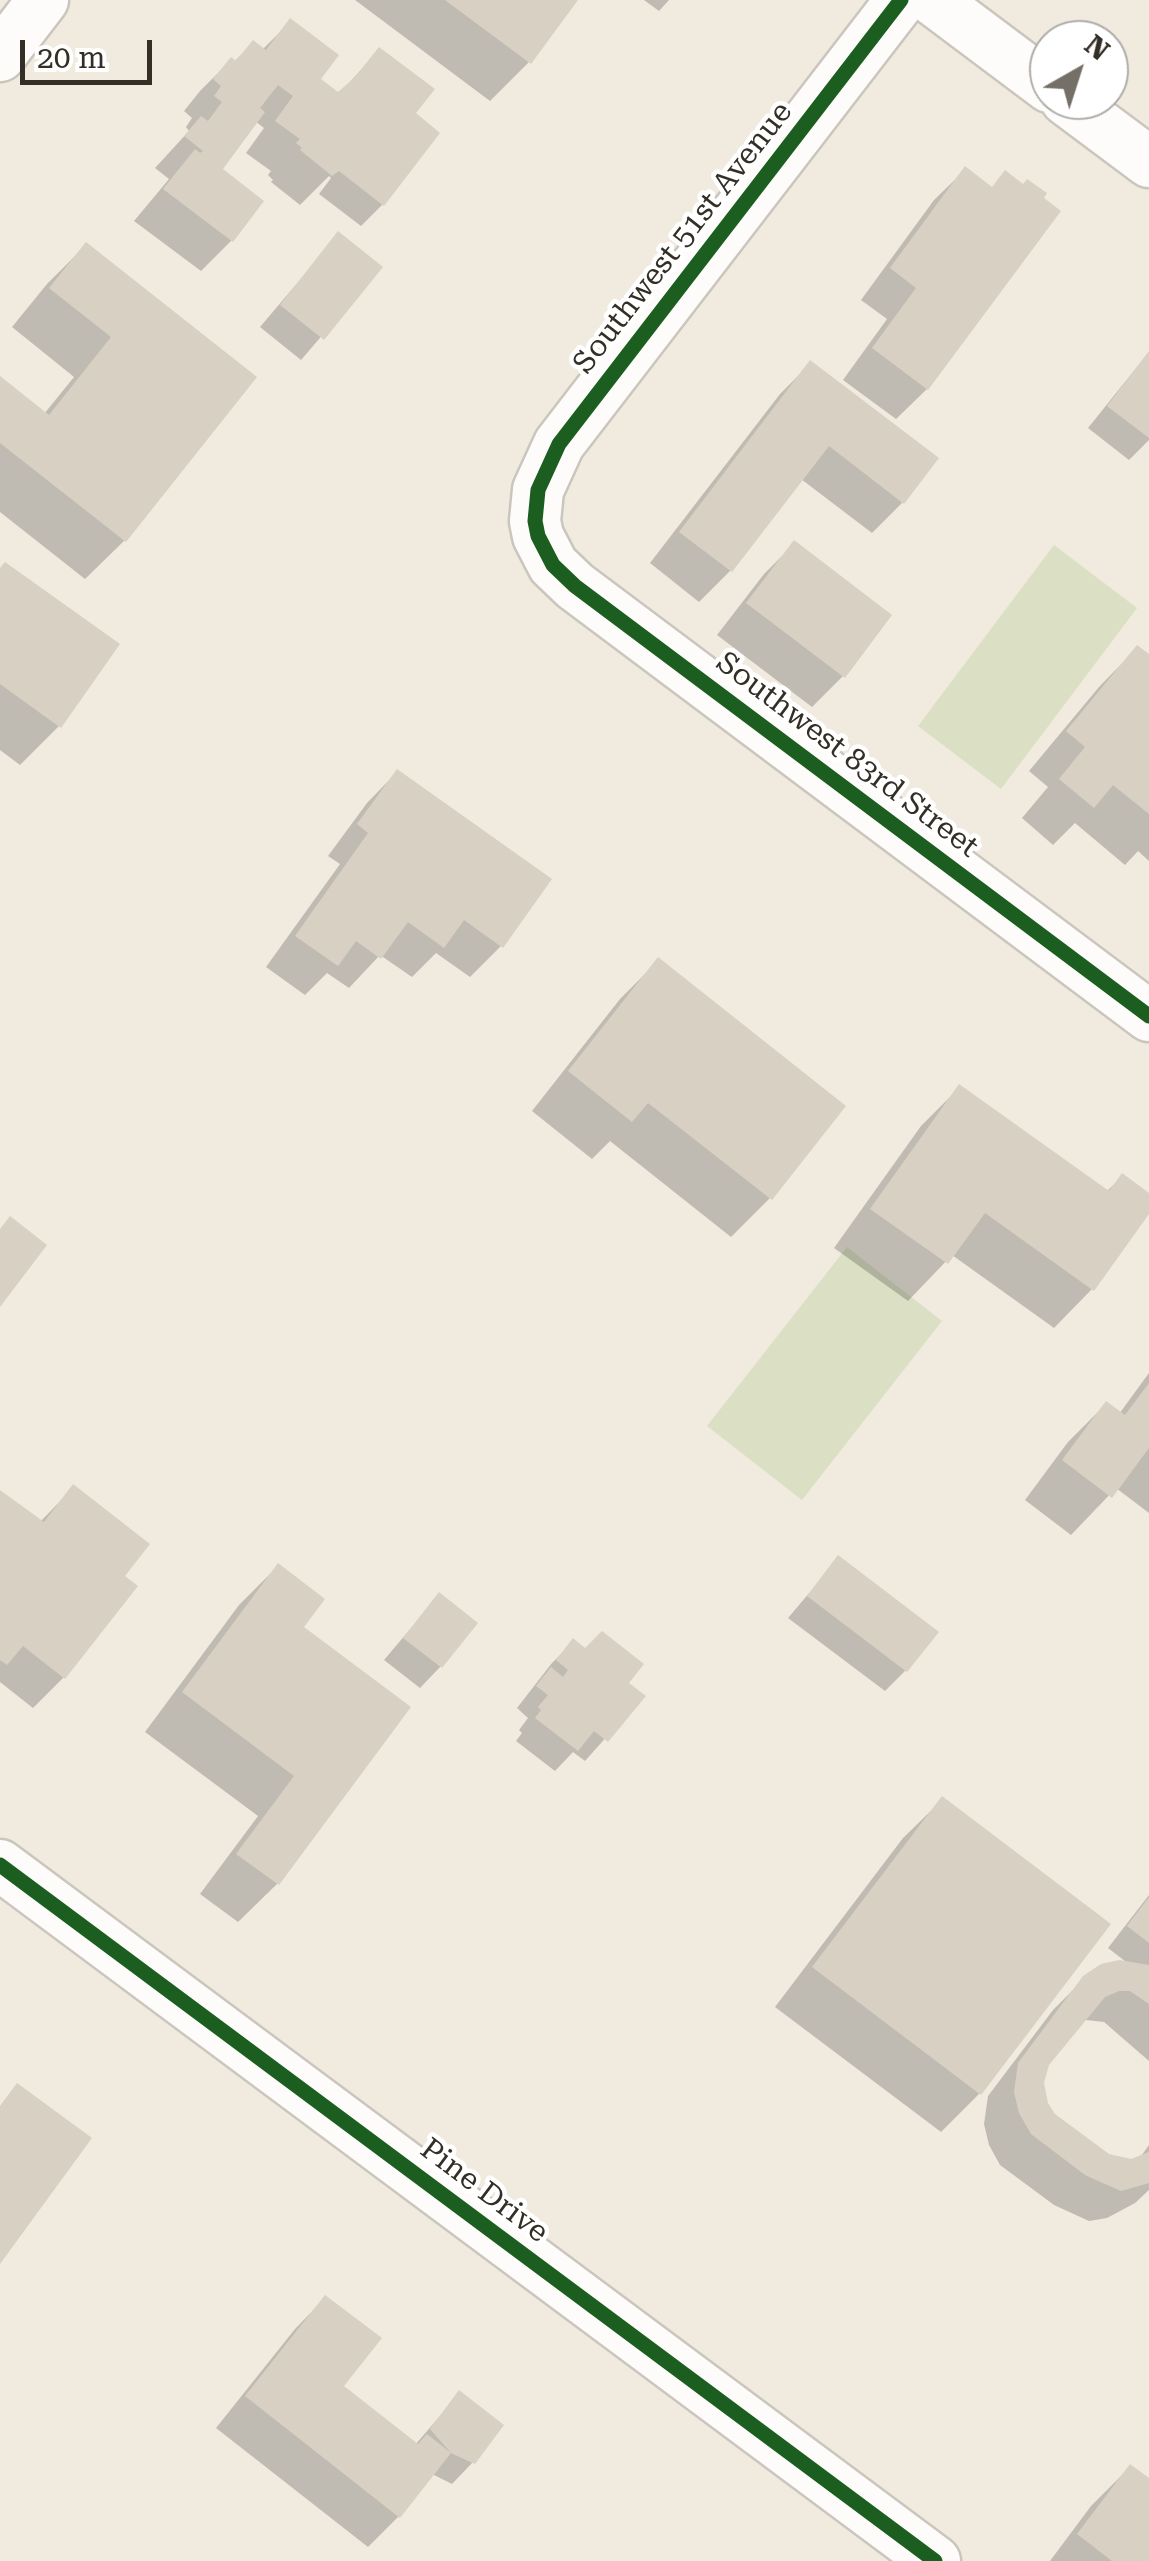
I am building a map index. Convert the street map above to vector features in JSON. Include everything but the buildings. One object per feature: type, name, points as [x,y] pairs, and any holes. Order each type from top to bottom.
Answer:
[{"type":"street","points":[[0,56],[43,0]]},
{"type":"street","name":"Southwest 51st Avenue","points":[[535,521],[538,490],[559,444],[901,0]]},
{"type":"street","points":[[932,0],[1029,72]]},
{"type":"street","points":[[1093,120],[1149,162]]},
{"type":"street","name":"Southwest 83rd Street","points":[[535,521],[544,550],[575,586],[1149,1016]]},
{"type":"street","name":"Pine Drive","points":[[0,1865],[935,2561]]},
{"type":"green space","points":[[1054,545],[1137,608],[1001,789],[918,726]]},
{"type":"green space","points":[[847,1247],[942,1321],[802,1500],[707,1426]]},
{"type":"cycle path","points":[[901,0],[559,444],[538,490],[538,536],[553,565],[575,586],[1149,1016]]},
{"type":"cycle path","points":[[0,1865],[935,2561]]}]
